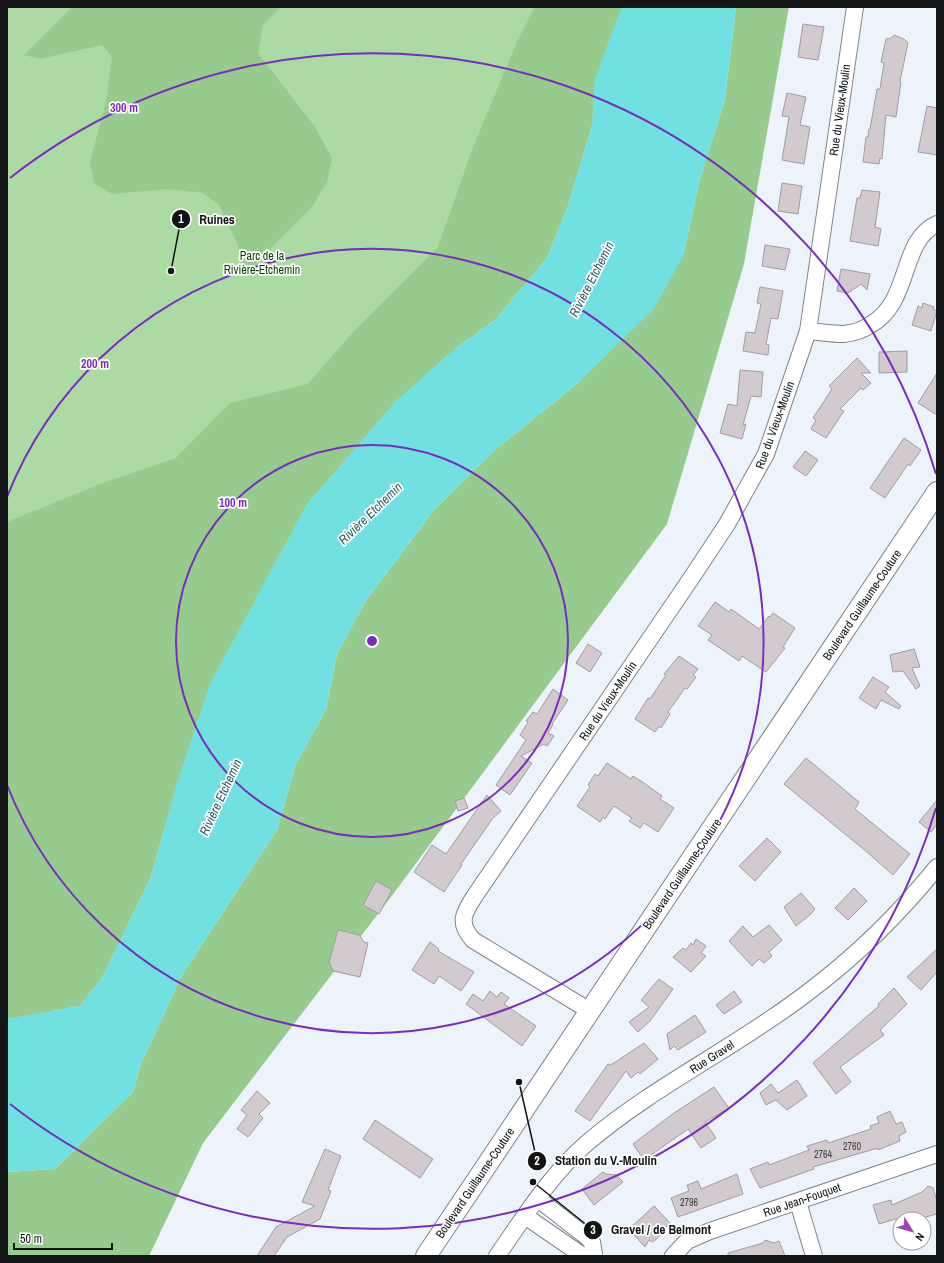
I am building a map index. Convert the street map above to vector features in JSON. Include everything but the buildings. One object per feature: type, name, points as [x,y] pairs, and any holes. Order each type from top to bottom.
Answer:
[{"type":"main road","name":"Boulevard Guillaume-Couture","points":[[426,1256],[937,492]]},
{"type":"street","name":"Rue du Vieux-Moulin","points":[[590,1011],[473,940],[466,933],[463,923],[466,908],[692,577],[757,472],[766,454],[808,331],[855,7]]},
{"type":"street","points":[[808,331],[845,334],[865,328],[878,321],[888,311],[897,298],[913,251],[921,236],[930,227],[937,224]]},
{"type":"street","name":"Rue Gravel","points":[[497,1256],[538,1199],[566,1164],[586,1144],[609,1125],[807,993],[870,939],[937,867]]},
{"type":"street","name":"Rue Jean-Fouquet","points":[[672,1256],[687,1241],[710,1231],[937,1154]]},
{"type":"street","points":[[525,1216],[589,1255],[592,1242],[538,1199]]},
{"type":"street","points":[[798,1202],[814,1256]]},
{"type":"green space","name":"Parc de la Rivière-Etchemin","points":[[7,7],[664,7],[7,1084]]},
{"type":"green space","points":[[72,7],[281,7],[263,25],[258,53],[315,127],[332,158],[327,182],[312,207],[249,270],[240,263],[238,245],[219,205],[203,193],[168,189],[112,194],[94,183],[90,162],[106,102],[112,57],[102,45],[40,59],[24,55]]},
{"type":"green space","points":[[535,7],[622,7],[595,79],[592,126],[568,206],[547,258],[495,320],[455,349],[396,401],[307,504],[210,684],[176,787],[151,877],[102,978],[80,1006],[7,1019],[7,522],[103,483],[176,458],[230,403],[308,384],[354,331],[438,247],[472,150],[518,39]]},
{"type":"green space","points":[[736,7],[789,7],[744,264],[667,524],[397,889],[203,1143],[149,1256],[7,1256],[7,1172],[55,1169],[133,1092],[141,1064],[182,975],[277,830],[295,766],[326,709],[337,654],[365,602],[435,509],[495,450],[579,382],[683,256],[699,183],[725,99]]},
{"type":"water","name":"Rivière Etchemin","points":[[622,7],[736,7],[725,99],[699,183],[683,256],[654,309],[579,382],[495,450],[435,509],[365,602],[337,654],[326,709],[295,766],[277,830],[182,975],[141,1064],[133,1092],[55,1169],[7,1172],[7,1019],[80,1006],[102,978],[151,877],[176,787],[210,684],[307,504],[396,401],[455,349],[495,320],[547,258],[568,206],[592,126],[595,79]]},
{"type":"place","name":"Ruines","points":[[171,271]]},
{"type":"place","name":"Station du V.-Moulin","points":[[519,1082]]},
{"type":"place","name":"Gravel / de Belmont","points":[[533,1182]]}]
